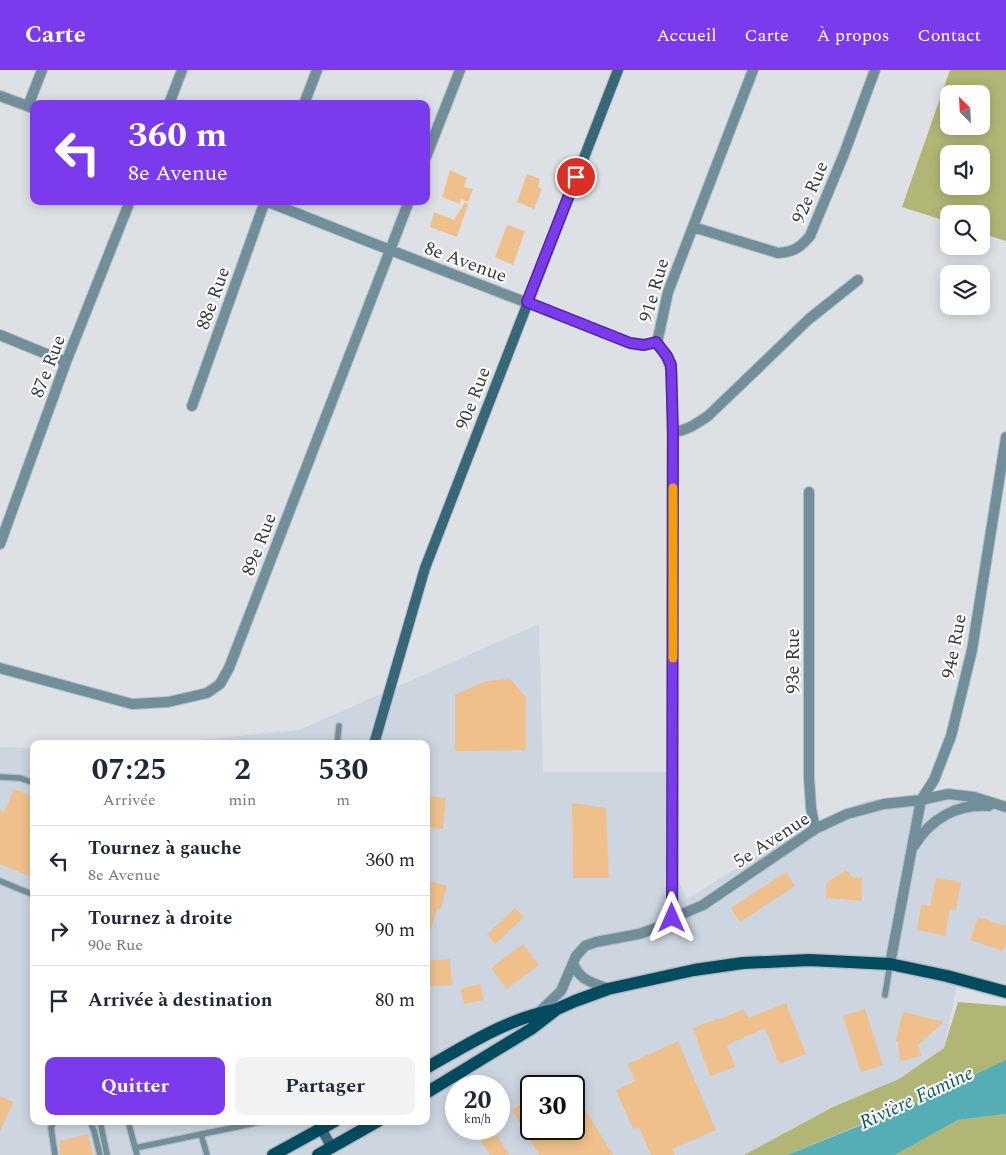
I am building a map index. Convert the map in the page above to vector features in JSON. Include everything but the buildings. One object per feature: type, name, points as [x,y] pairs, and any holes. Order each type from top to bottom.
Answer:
[{"type":"main road","points":[[430,1066],[523,1017],[557,1009],[608,989],[694,970],[743,963],[809,960],[890,964],[947,976],[1006,992]]},
{"type":"main road","points":[[430,1091],[531,1029],[557,1009]]},
{"type":"main road","points":[[273,1155],[319,1125]]},
{"type":"main road","points":[[318,1155],[334,1151],[372,1125]]},
{"type":"street","points":[[33,100],[42,70]]},
{"type":"street","points":[[170,100],[182,70]]},
{"type":"street","points":[[306,100],[317,70]]},
{"type":"street","points":[[430,148],[460,70]]},
{"type":"street","name":"90e Rue","points":[[375,740],[425,568],[618,70]]},
{"type":"street","name":"91e Rue","points":[[672,918],[673,432],[671,365],[667,356],[656,342],[668,292],[753,70]]},
{"type":"street","name":"92e Rue","points":[[693,227],[778,253],[790,253],[801,246],[810,236],[844,154],[875,70]]},
{"type":"street","points":[[0,96],[30,108]]},
{"type":"street","name":"87e Rue","points":[[1,541],[66,362],[128,205]]},
{"type":"street","name":"88e Rue","points":[[192,406],[264,205]]},
{"type":"street","name":"8e Avenue","points":[[275,205],[630,343],[644,345],[656,342]]},
{"type":"street","name":"89e Rue","points":[[0,668],[132,704],[168,702],[190,698],[208,693],[220,684],[229,668],[407,205]]},
{"type":"street","points":[[673,432],[680,432],[694,426],[708,416],[809,319],[858,280]]},
{"type":"street","points":[[0,335],[66,362]]},
{"type":"street","name":"94e Rue","points":[[890,964],[921,800],[934,780],[951,736],[969,660],[1006,437]]},
{"type":"street","name":"93e Rue","points":[[810,492],[809,777],[811,808],[815,829]]},
{"type":"street","name":"5e Avenue","points":[[538,1013],[561,991],[573,964],[585,946],[596,942],[639,934],[659,927],[672,918],[703,905],[815,829],[847,814],[884,804],[921,800],[948,794],[974,797],[1006,806]]},
{"type":"street","name":"94e Rue","points":[[910,854],[918,839],[928,828],[935,821],[948,814],[961,808],[978,805],[1006,806]]},
{"type":"street","points":[[573,964],[582,978],[608,989]]},
{"type":"street","points":[[319,1125],[334,1151]]},
{"type":"lane","points":[[337,740],[339,726]]},
{"type":"lane","points":[[0,777],[20,778],[30,782]]},
{"type":"lane","points":[[0,881],[30,893]]},
{"type":"lane","points":[[885,995],[890,964]]},
{"type":"lane","points":[[52,1125],[51,1128],[55,1155]]},
{"type":"lane","points":[[92,1125],[100,1155]]},
{"type":"lane","points":[[101,1125],[107,1155]]},
{"type":"lane","points":[[129,1125],[137,1155]]},
{"type":"lane","points":[[135,1148],[245,1125]]},
{"type":"lane","points":[[201,1134],[207,1155]]},
{"type":"shaded area","points":[[539,624],[543,772],[671,772],[671,865],[687,899],[807,824],[869,800],[940,791],[980,793],[1006,807],[1006,983],[959,975],[944,1048],[899,1079],[833,1107],[744,1155],[0,1155],[0,747],[30,748],[30,1125],[430,1125],[430,740],[200,740],[299,730]]},
{"type":"green space","points":[[950,70],[1006,70],[1006,241],[990,236],[990,205],[940,205],[940,219],[902,207],[940,99],[940,135],[990,135],[990,85],[945,85]]},
{"type":"green space","points":[[958,1002],[1006,1006],[1006,1063],[787,1155],[744,1155],[833,1107],[899,1079],[944,1048]]},
{"type":"green space","points":[[1006,1114],[1006,1155],[895,1155],[958,1120]]},
{"type":"water","points":[[1006,1060],[1006,1114],[958,1120],[895,1155],[787,1155],[901,1109]]},
{"type":"slow traffic","points":[[673,488],[673,658]]},
{"type":"route","points":[[576,177],[527,302],[630,343],[644,345],[656,342],[667,356],[671,365],[673,432],[672,918]]},
{"type":"water label","name":"Rivière Famine","points":[[916,1097]]}]
